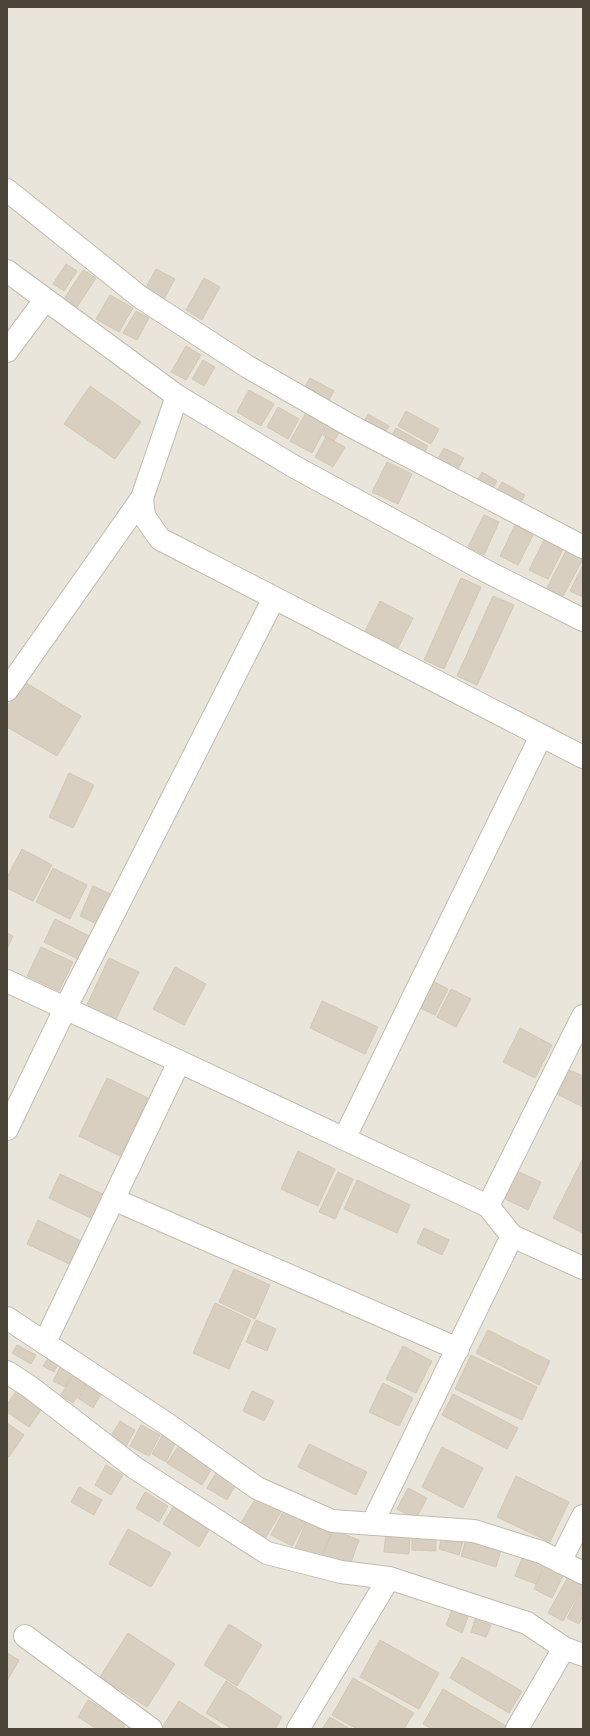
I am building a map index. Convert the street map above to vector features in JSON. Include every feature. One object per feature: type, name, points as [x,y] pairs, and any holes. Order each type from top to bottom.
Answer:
[{"type":"street","points":[[7,190],[140,297],[248,368],[350,426],[574,544],[583,547]]},
{"type":"street","points":[[7,271],[177,396],[300,469],[486,571],[583,620]]},
{"type":"street","points":[[7,351],[45,300]]},
{"type":"street","points":[[7,690],[142,498],[177,396]]},
{"type":"street","points":[[142,498],[144,516],[160,539],[583,757]]},
{"type":"street","points":[[7,1129],[64,1009],[274,598]]},
{"type":"street","points":[[344,1139],[541,736]]},
{"type":"street","points":[[7,981],[64,1009],[488,1206],[512,1236],[583,1268]]},
{"type":"street","points":[[488,1206],[583,1016]]},
{"type":"street","points":[[45,1342],[179,1062]]},
{"type":"street","points":[[113,1199],[458,1349]]},
{"type":"street","points":[[372,1524],[512,1236]]},
{"type":"street","points":[[7,1318],[45,1342],[257,1488],[332,1521],[474,1531],[541,1552],[583,1574]]},
{"type":"street","points":[[7,1372],[30,1387],[135,1468],[267,1553],[341,1572],[389,1578],[527,1623],[574,1652],[517,1729]]},
{"type":"street","points":[[560,1562],[583,1516]]},
{"type":"street","points":[[298,1729],[389,1578]]},
{"type":"street","points":[[25,1636],[151,1729]]},
{"type":"shaded area","points":[[7,7],[583,7],[583,1729],[7,1729]]},
{"type":"building","points":[[66,264],[77,271],[64,291],[53,284]]},
{"type":"building","points":[[156,269],[175,279],[163,301],[144,291]]},
{"type":"building","points":[[83,270],[96,278],[77,307],[64,299]]},
{"type":"building","points":[[204,278],[220,287],[202,320],[186,310]]},
{"type":"building","points":[[110,295],[133,308],[119,332],[96,319]]},
{"type":"building","points":[[136,311],[149,318],[137,340],[123,333]]},
{"type":"building","points":[[186,346],[201,355],[186,380],[171,372]]},
{"type":"building","points":[[203,360],[215,367],[204,386],[192,379]]},
{"type":"building","points":[[310,378],[334,391],[326,405],[302,392]]},
{"type":"building","points":[[90,386],[141,422],[115,459],[64,424]]},
{"type":"building","points":[[249,390],[274,404],[261,426],[237,412]]},
{"type":"building","points":[[278,407],[299,419],[288,439],[267,427]]},
{"type":"building","points":[[307,411],[328,423],[312,453],[290,441]]},
{"type":"building","points":[[406,411],[439,429],[431,444],[398,426]]},
{"type":"building","points":[[368,414],[389,426],[382,439],[361,427]]},
{"type":"building","points":[[331,421],[342,427],[334,441],[323,435]]},
{"type":"building","points":[[396,428],[428,446],[420,460],[388,442]]},
{"type":"building","points":[[326,437],[345,447],[333,467],[315,457]]},
{"type":"building","points":[[444,448],[464,458],[453,477],[434,466]]},
{"type":"building","points":[[387,462],[412,474],[398,504],[372,492]]},
{"type":"building","points":[[482,472],[497,481],[490,493],[475,484]]},
{"type":"building","points":[[502,482],[525,495],[518,507],[495,494]]},
{"type":"building","points":[[484,515],[499,522],[484,555],[468,547]]},
{"type":"building","points":[[515,525],[533,535],[518,565],[500,556]]},
{"type":"building","points":[[546,536],[565,545],[548,579],[529,570]]},
{"type":"building","points":[[567,549],[583,559],[563,596],[547,588]]},
{"type":"building","points":[[583,565],[583,597],[570,591]]},
{"type":"building","points":[[461,578],[481,587],[444,669],[424,660]]},
{"type":"building","points":[[493,596],[514,605],[477,685],[457,676]]},
{"type":"building","points":[[380,601],[413,618],[398,648],[365,631]]},
{"type":"building","points":[[23,681],[81,716],[57,756],[7,727],[7,708]]},
{"type":"building","points":[[69,773],[94,785],[73,828],[49,817]]},
{"type":"building","points":[[22,849],[52,865],[33,901],[7,888],[7,877]]},
{"type":"building","points":[[53,868],[87,885],[70,919],[36,902]]},
{"type":"building","points":[[93,886],[115,896],[101,926],[80,916]]},
{"type":"building","points":[[55,919],[93,938],[82,961],[44,942]]},
{"type":"building","points":[[7,933],[13,936],[7,949]]},
{"type":"building","points":[[41,947],[73,962],[59,991],[27,976]]},
{"type":"building","points":[[109,958],[139,972],[115,1021],[86,1007]]},
{"type":"building","points":[[175,967],[206,984],[184,1025],[153,1009]]},
{"type":"building","points":[[429,979],[448,989],[435,1015],[416,1006]]},
{"type":"building","points":[[451,989],[471,999],[456,1027],[437,1017]]},
{"type":"building","points":[[322,1001],[378,1027],[365,1054],[310,1028]]},
{"type":"building","points":[[520,1028],[552,1045],[535,1078],[503,1062]]},
{"type":"building","points":[[567,1069],[583,1076],[583,1107],[555,1093]]},
{"type":"building","points":[[107,1078],[148,1098],[120,1156],[79,1136]]},
{"type":"building","points":[[298,1151],[335,1169],[318,1206],[281,1189]]},
{"type":"building","points":[[583,1158],[583,1233],[553,1218]]},
{"type":"building","points":[[517,1171],[541,1182],[528,1210],[505,1199]]},
{"type":"building","points":[[338,1172],[353,1179],[335,1219],[319,1212]]},
{"type":"building","points":[[60,1174],[109,1197],[97,1221],[49,1198]]},
{"type":"building","points":[[357,1180],[410,1205],[397,1233],[344,1209]]},
{"type":"building","points":[[38,1220],[83,1242],[72,1265],[27,1244]]},
{"type":"building","points":[[424,1228],[449,1240],[442,1255],[417,1243]]},
{"type":"building","points":[[234,1269],[270,1285],[255,1319],[219,1302]]},
{"type":"building","points":[[215,1303],[251,1320],[229,1369],[193,1353]]},
{"type":"building","points":[[256,1320],[276,1329],[267,1351],[246,1342]]},
{"type":"building","points":[[488,1330],[550,1361],[539,1385],[476,1353]]},
{"type":"building","points":[[17,1345],[36,1355],[31,1364],[12,1353]]},
{"type":"building","points":[[403,1346],[432,1361],[416,1393],[386,1379]]},
{"type":"building","points":[[50,1355],[60,1360],[54,1372],[43,1366]]},
{"type":"building","points":[[471,1355],[537,1387],[522,1420],[455,1389]]},
{"type":"building","points":[[63,1362],[75,1368],[65,1387],[53,1381]]},
{"type":"building","points":[[76,1370],[89,1378],[73,1403],[61,1395]]},
{"type":"building","points":[[90,1378],[105,1387],[93,1408],[78,1398]]},
{"type":"building","points":[[383,1383],[413,1398],[399,1426],[369,1412]]},
{"type":"building","points":[[18,1389],[43,1407],[29,1427],[7,1412],[7,1404]]},
{"type":"building","points":[[252,1391],[274,1401],[264,1421],[243,1411]]},
{"type":"building","points":[[453,1394],[518,1428],[507,1449],[442,1415]]},
{"type":"building","points":[[120,1421],[135,1430],[124,1450],[108,1441]]},
{"type":"building","points":[[7,1423],[24,1435],[9,1457],[7,1456]]},
{"type":"building","points":[[141,1425],[160,1435],[149,1456],[130,1446]]},
{"type":"building","points":[[163,1434],[176,1442],[166,1462],[152,1454]]},
{"type":"building","points":[[309,1444],[367,1472],[356,1495],[298,1467]]},
{"type":"building","points":[[178,1447],[212,1468],[202,1485],[167,1463]]},
{"type":"building","points":[[442,1447],[483,1468],[463,1508],[422,1487]]},
{"type":"building","points":[[106,1465],[123,1475],[111,1495],[95,1485]]},
{"type":"building","points":[[217,1471],[237,1482],[227,1500],[207,1488]]},
{"type":"building","points":[[516,1476],[569,1502],[550,1542],[497,1517]]},
{"type":"building","points":[[79,1487],[102,1500],[94,1515],[71,1502]]},
{"type":"building","points":[[408,1488],[427,1498],[416,1519],[397,1509]]},
{"type":"building","points":[[145,1492],[168,1506],[159,1522],[136,1508]]},
{"type":"building","points":[[257,1496],[282,1510],[263,1542],[238,1528]]},
{"type":"building","points":[[173,1507],[209,1530],[199,1547],[163,1524]]},
{"type":"building","points":[[284,1510],[306,1521],[292,1546],[271,1535]]},
{"type":"building","points":[[307,1520],[332,1531],[319,1562],[294,1551]]},
{"type":"building","points":[[128,1529],[171,1553],[151,1587],[109,1564]]},
{"type":"building","points":[[333,1530],[359,1540],[348,1571],[321,1561]]},
{"type":"building","points":[[412,1532],[436,1533],[436,1551],[412,1550]]},
{"type":"building","points":[[443,1532],[464,1537],[459,1555],[439,1549]]},
{"type":"building","points":[[386,1533],[410,1535],[409,1554],[384,1552]]},
{"type":"building","points":[[466,1540],[501,1550],[496,1567],[461,1556]]},
{"type":"building","points":[[523,1556],[544,1565],[536,1584],[515,1576]]},
{"type":"building","points":[[546,1565],[564,1574],[552,1598],[534,1589]]},
{"type":"building","points":[[568,1577],[583,1585],[563,1621],[548,1613]]},
{"type":"building","points":[[583,1587],[583,1615],[579,1624],[567,1618]]},
{"type":"building","points":[[452,1610],[468,1617],[462,1633],[446,1625]]},
{"type":"building","points":[[475,1619],[491,1625],[486,1637],[471,1632]]},
{"type":"building","points":[[229,1624],[262,1645],[237,1686],[204,1665]]},
{"type":"building","points":[[128,1633],[175,1664],[147,1707],[100,1677]]},
{"type":"building","points":[[380,1640],[439,1673],[419,1709],[360,1677]]},
{"type":"building","points":[[7,1653],[19,1660],[7,1681]]},
{"type":"building","points":[[462,1657],[522,1691],[509,1713],[450,1678]]},
{"type":"building","points":[[353,1678],[414,1713],[404,1729],[357,1729],[332,1715]]},
{"type":"building","points":[[226,1681],[282,1717],[275,1729],[232,1729],[206,1713]]},
{"type":"building","points":[[443,1689],[506,1726],[504,1729],[432,1729],[423,1724]]},
{"type":"building","points":[[88,1700],[126,1723],[123,1729],[97,1729],[78,1717]]},
{"type":"building","points":[[179,1701],[223,1729],[161,1729]]},
{"type":"building","points":[[330,1717],[350,1729],[322,1729]]}]
